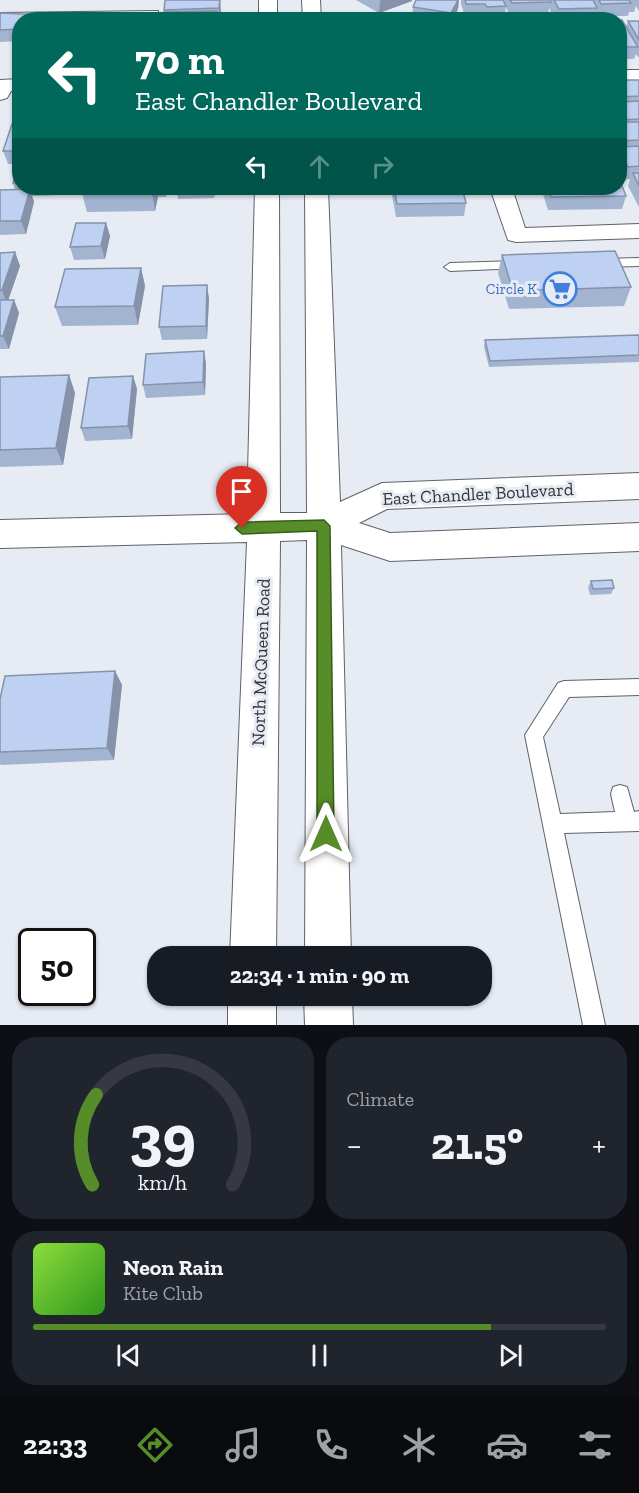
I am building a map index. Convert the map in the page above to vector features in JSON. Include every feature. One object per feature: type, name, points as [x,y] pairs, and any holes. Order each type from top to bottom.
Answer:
[{"type":"main road","name":"North McQueen Road","points":[[253,946],[264,527],[267,195]]},
{"type":"main road","points":[[316,195],[324,526],[328,946]]},
{"type":"main road","name":"East Chandler Boulevard","points":[[324,526],[382,496],[639,486]]},
{"type":"main road","name":"East Chandler Boulevard","points":[[0,534],[324,526],[390,547],[639,537]]},
{"type":"main road","points":[[252,1006],[252,1025]]},
{"type":"main road","points":[[328,1006],[329,1025]]},
{"type":"street","points":[[503,195],[516,235],[639,231]]},
{"type":"lane","points":[[592,263],[639,262]]},
{"type":"lane","points":[[450,267],[532,265]]},
{"type":"lane","points":[[594,1025],[534,735],[564,689],[596,695],[638,689]]},
{"type":"lane","points":[[553,824],[633,822],[620,794]]},
{"type":"building","points":[[165,0],[220,0],[219,8],[164,10]]},
{"type":"building","points":[[416,0],[458,0],[452,12],[413,7]]},
{"type":"building","points":[[465,0],[503,0],[506,6],[487,7],[485,4],[466,4]]},
{"type":"building","points":[[510,0],[550,0],[551,2],[512,3]]},
{"type":"building","points":[[554,0],[593,0],[597,8],[559,9]]},
{"type":"building","points":[[599,0],[629,0],[631,3],[601,4]]},
{"type":"building","points":[[217,11],[217,12],[164,12]]},
{"type":"building","points":[[0,13],[12,14],[12,29],[0,30]]},
{"type":"building","points":[[628,21],[639,21],[639,40]]},
{"type":"building","points":[[627,28],[638,47],[627,47]]},
{"type":"building","points":[[627,80],[639,80],[639,96],[627,97]]},
{"type":"building","points":[[639,101],[639,119],[627,120],[627,102]]},
{"type":"building","points":[[627,122],[639,122],[639,140],[627,141]]},
{"type":"building","points":[[12,124],[12,151],[3,151]]},
{"type":"building","points":[[639,146],[639,166],[628,167],[627,147]]},
{"type":"building","points":[[633,173],[639,173],[639,186]]},
{"type":"building","points":[[0,190],[12,190],[12,195],[28,195],[21,221],[0,221]]},
{"type":"building","points":[[395,195],[464,195],[466,203],[397,204]]},
{"type":"building","points":[[550,195],[626,196],[551,197]]},
{"type":"building","points":[[76,223],[106,223],[101,246],[70,247]]},
{"type":"building","points":[[615,251],[631,287],[513,291],[502,255]]},
{"type":"building","points":[[15,252],[2,290],[0,291],[0,253]]},
{"type":"building","points":[[141,268],[134,306],[55,307],[65,269]]},
{"type":"building","points":[[207,285],[206,326],[159,327],[163,286]]},
{"type":"building","points":[[0,300],[14,300],[3,336],[0,336]]},
{"type":"building","name":"Circle K","points":[[639,335],[639,355],[490,361],[485,340]]},
{"type":"building","points":[[204,351],[203,382],[143,385],[146,354]]},
{"type":"building","points":[[69,375],[56,448],[0,450],[0,377]]},
{"type":"building","points":[[133,376],[128,426],[81,428],[89,378]]},
{"type":"building","points":[[612,580],[614,588],[593,589],[591,581]]},
{"type":"building","points":[[115,671],[107,748],[0,752],[0,699],[5,676]]},
{"type":"place","name":"Circle K","points":[[560,289]]},
{"type":"route","points":[[242,528],[324,526],[326,834]]}]
